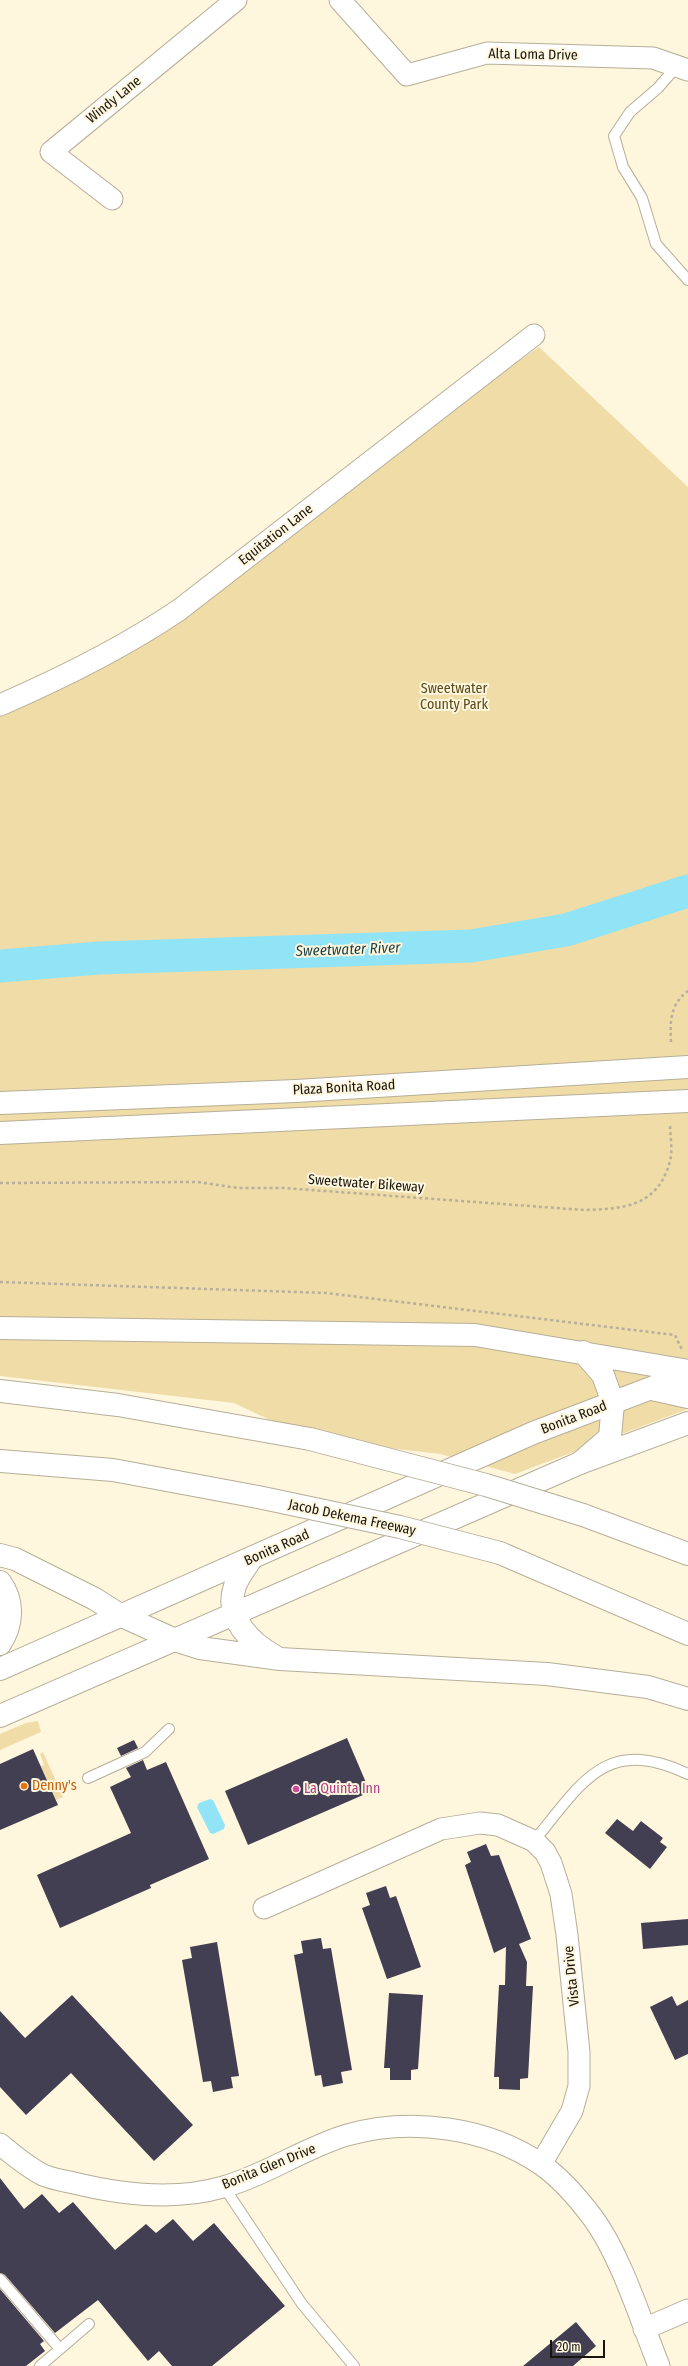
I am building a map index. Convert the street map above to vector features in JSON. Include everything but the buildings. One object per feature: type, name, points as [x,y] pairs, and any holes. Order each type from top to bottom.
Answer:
[{"type":"main road","name":"Plaza Bonita Road","points":[[0,1103],[304,1090],[688,1067]]},
{"type":"main road","points":[[0,1133],[688,1101]]},
{"type":"main road","points":[[0,1328],[475,1335],[687,1367]]},
{"type":"main road","points":[[580,1462],[610,1437],[613,1403],[603,1375],[583,1352]]},
{"type":"main road","name":"Bonita Road","points":[[0,1669],[526,1436],[652,1389],[687,1367]]},
{"type":"main road","points":[[652,1389],[688,1397]]},
{"type":"main road","points":[[0,1391],[118,1405],[310,1439],[486,1485],[583,1515],[688,1554]]},
{"type":"main road","points":[[0,1716],[580,1462],[688,1424]]},
{"type":"main road","name":"Jacob Dekema Freeway","points":[[0,1461],[113,1470],[258,1497],[400,1527],[500,1553],[688,1634]]},
{"type":"main road","points":[[0,1555],[15,1559],[95,1599],[120,1615],[175,1640],[200,1648],[280,1659],[547,1674],[648,1687],[688,1699]]},
{"type":"main road","points":[[251,1559],[235,1585],[232,1601],[234,1614],[242,1628],[256,1644],[280,1659]]},
{"type":"main road","points":[[0,1582],[7,1592],[10,1609],[8,1632],[0,1644]]},
{"type":"street","name":"Windy Lane","points":[[112,199],[51,152],[236,0]]},
{"type":"street","name":"Alta Loma Drive","points":[[340,0],[407,75],[487,53],[653,58],[682,68]]},
{"type":"street","name":"Equitation Lane","points":[[0,705],[43,687],[138,636],[179,610],[534,335]]},
{"type":"street","name":"Vista Drive","points":[[264,1908],[441,1829],[480,1823],[498,1825],[534,1841],[545,1852],[552,1863],[561,1894],[568,1935],[579,2052],[579,2086],[572,2111],[541,2164]]},
{"type":"street","name":"Bonita Glen Drive","points":[[0,2144],[45,2176],[108,2192],[169,2196],[224,2187],[346,2135],[388,2127],[420,2125],[440,2127],[479,2136],[511,2148],[541,2164]]},
{"type":"street","points":[[541,2164],[562,2182],[593,2218],[612,2249],[659,2366]]},
{"type":"street","points":[[644,2329],[688,2310]]},
{"type":"lane","points":[[682,68],[630,112],[614,136],[623,167],[642,198],[656,244],[688,280]]},
{"type":"lane","points":[[88,1778],[145,1752],[170,1730]]},
{"type":"lane","points":[[534,1841],[576,1790],[596,1771],[614,1762],[635,1759],[658,1764],[688,1774]]},
{"type":"lane","points":[[224,2187],[302,2304],[354,2366]]},
{"type":"lane","points":[[0,2279],[60,2348]]},
{"type":"lane","points":[[40,2366],[89,2324]]},
{"type":"path","points":[[671,1042],[670,1019],[679,998],[688,991]]},
{"type":"path","name":"Sweetwater Bikeway","points":[[0,1183],[198,1182],[238,1188],[284,1188],[584,1210],[618,1209],[652,1194],[659,1184],[670,1161],[670,1124]]},
{"type":"path","points":[[0,1282],[326,1293],[675,1335],[687,1367]]},
{"type":"green space","name":"Sweetwater County Park","points":[[539,347],[688,487],[688,1409],[515,1474],[440,1454],[310,1439],[234,1403],[0,1376],[0,708],[47,690]]},
{"type":"green space","points":[[38,1721],[41,1732],[0,1750],[0,1734],[26,1723]]},
{"type":"green space","points":[[43,1752],[63,1797],[56,1800],[41,1766],[44,1765],[40,1754]]},
{"type":"water","points":[[210,1799],[213,1800],[225,1825],[224,1829],[213,1834],[210,1833],[197,1807],[199,1803]]},
{"type":"waterway","name":"Sweetwater River","points":[[0,966],[99,958],[471,946],[566,930],[688,891]]},
{"type":"place","name":"Denny's","points":[[24,1786]]},
{"type":"place","name":"La Quinta Inn","points":[[296,1789]]}]
